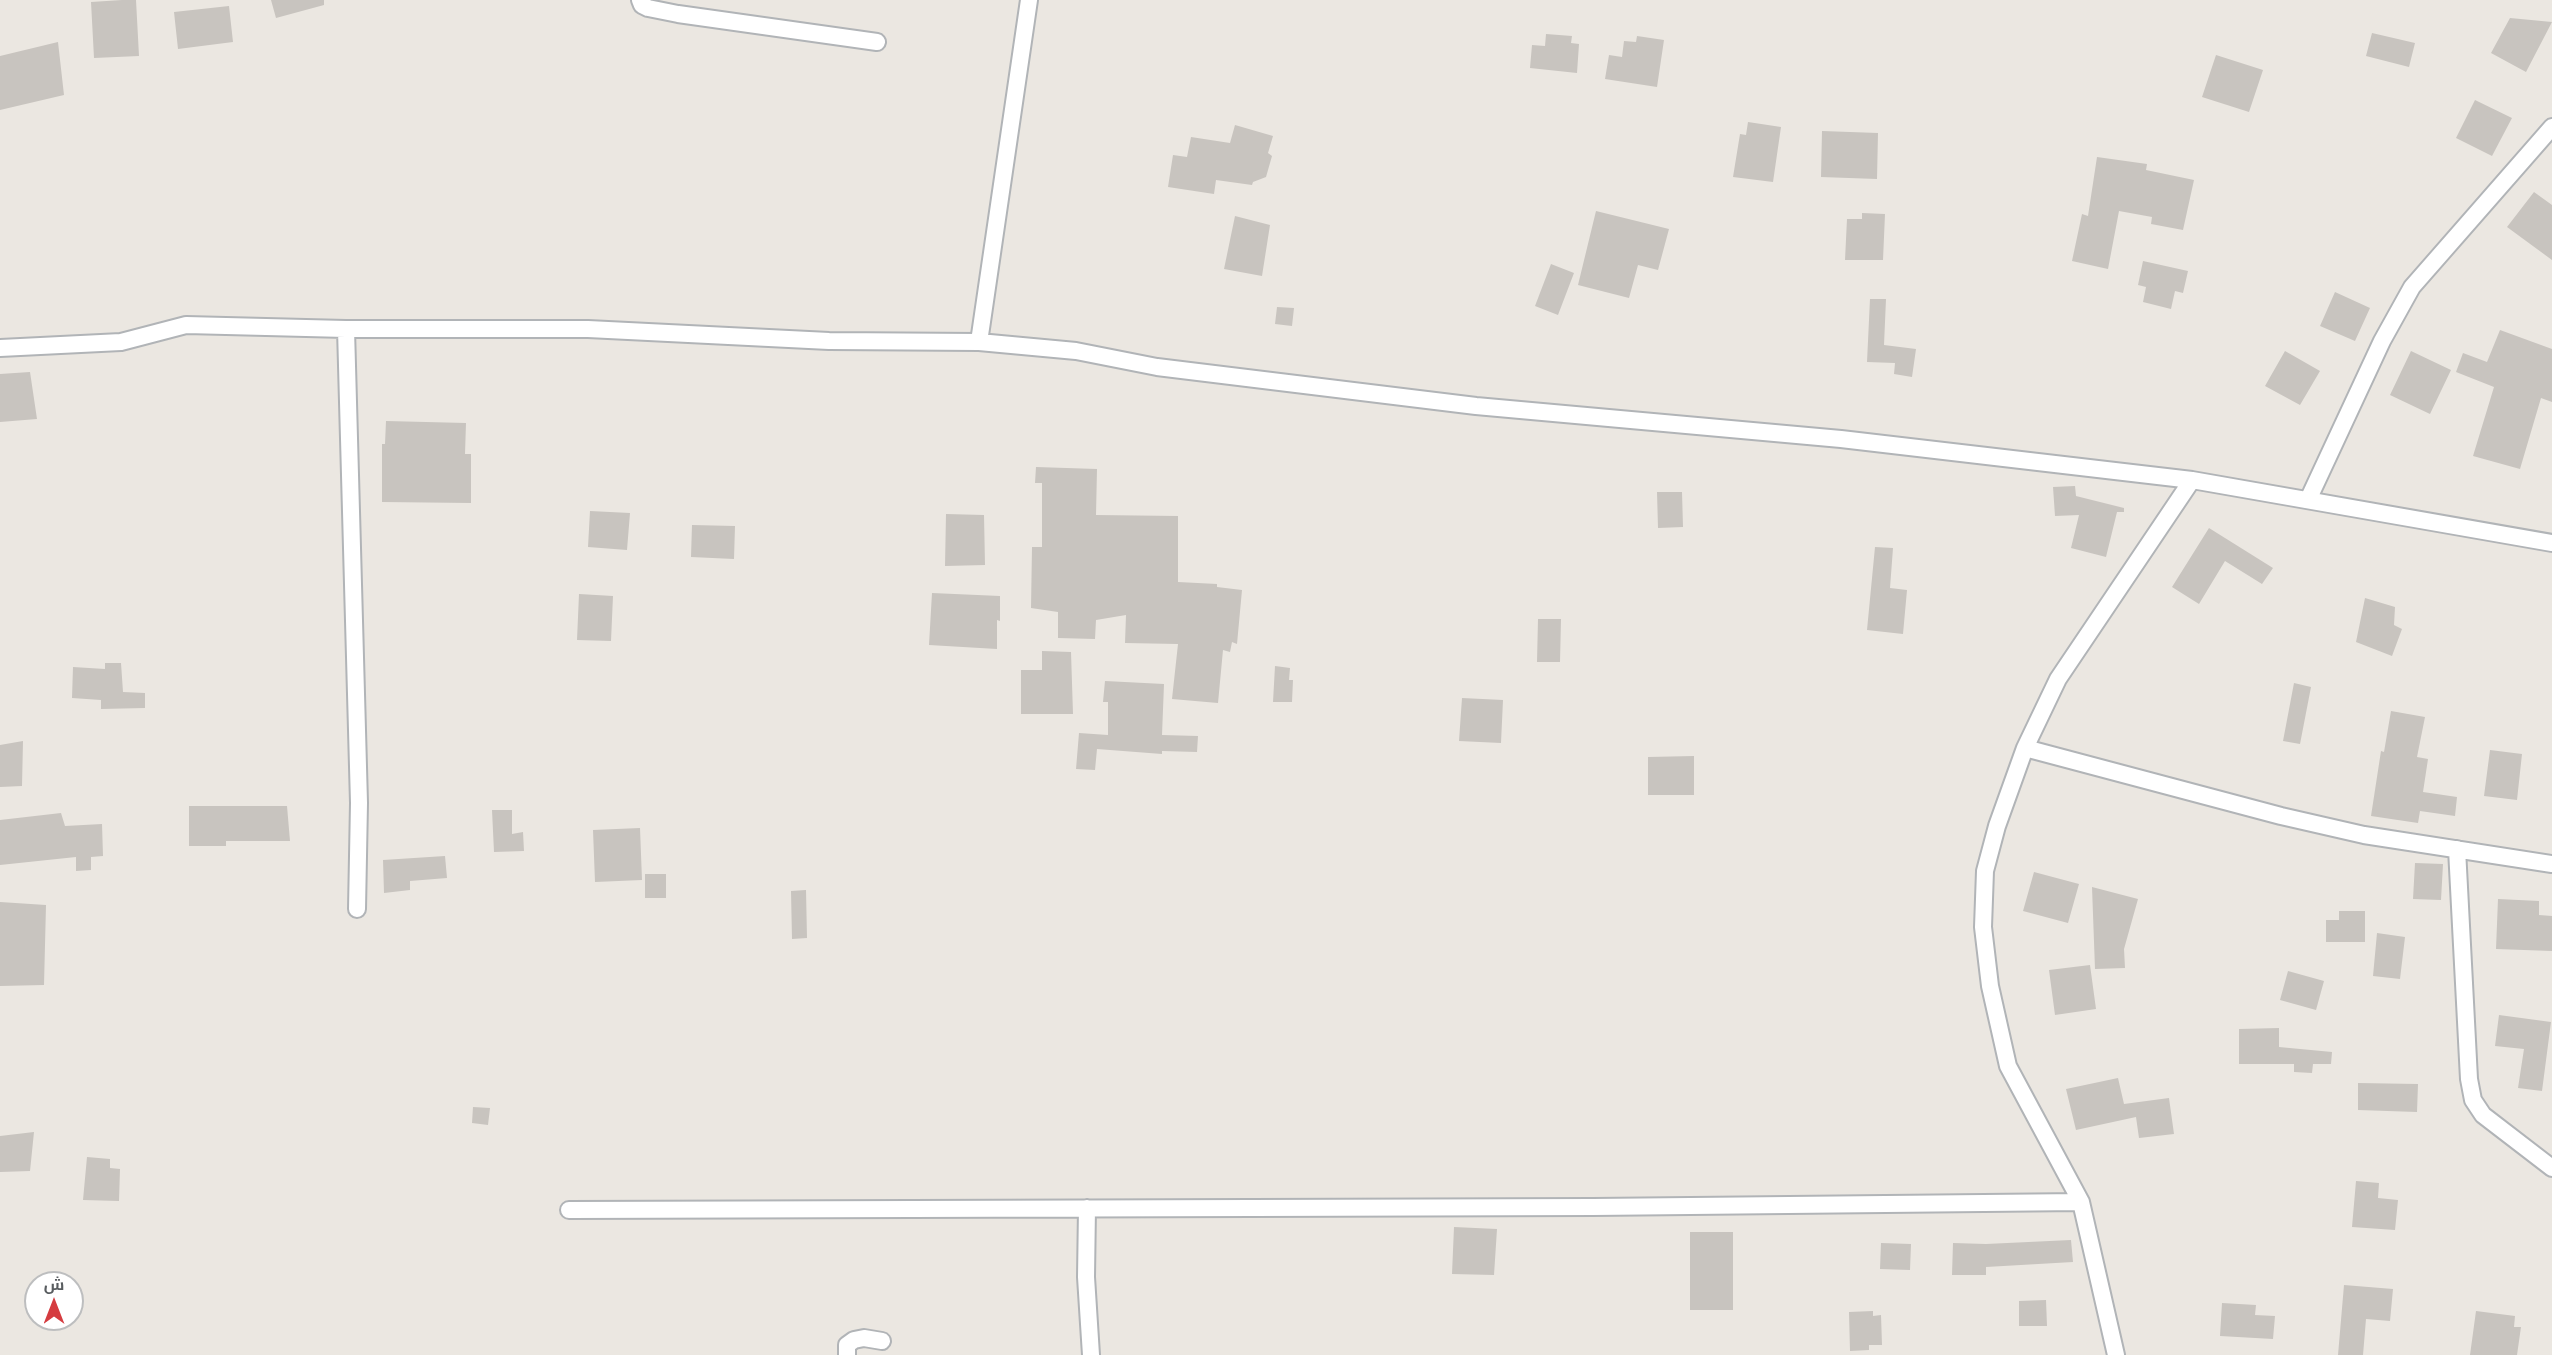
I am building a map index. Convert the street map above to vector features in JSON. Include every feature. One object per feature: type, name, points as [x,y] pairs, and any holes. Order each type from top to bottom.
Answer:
[{"type":"street","points":[[640,0],[642,5],[648,8],[678,14],[877,42]]},
{"type":"street","points":[[979,342],[1029,0]]},
{"type":"street","points":[[2308,500],[2382,341],[2412,287],[2552,127]]},
{"type":"street","points":[[0,348],[122,342],[186,325],[346,329],[588,329],[829,341],[979,342],[1076,351],[1157,367],[1476,406],[1841,439],[2192,480],[2552,543]]},
{"type":"street","points":[[346,329],[358,803],[357,909]]},
{"type":"street","points":[[2116,1355],[2081,1202],[2008,1066],[1990,986],[1983,927],[1985,871],[1997,826],[2025,748],[2058,679],[2192,480]]},
{"type":"street","points":[[2025,748],[2281,816],[2364,835],[2552,864]]},
{"type":"street","points":[[2457,849],[2469,1079],[2473,1100],[2483,1115],[2552,1168]]},
{"type":"street","points":[[569,1210],[1593,1208],[2081,1202]]},
{"type":"street","points":[[1087,1208],[1086,1277],[1091,1355]]},
{"type":"street","points":[[847,1355],[847,1345],[854,1340],[864,1338],[882,1341]]},
{"type":"building","points":[[136,0],[139,56],[94,58],[91,2]]},
{"type":"building","points":[[271,0],[324,0],[324,5],[276,18]]},
{"type":"building","points":[[229,6],[233,42],[178,49],[174,12]]},
{"type":"building","points":[[2510,18],[2552,22],[2526,72],[2491,53]]},
{"type":"building","points":[[2372,33],[2415,43],[2409,67],[2366,56]]},
{"type":"building","points":[[1546,34],[1572,36],[1571,43],[1579,44],[1577,73],[1530,68],[1532,45],[1545,46]]},
{"type":"building","points":[[1637,36],[1664,40],[1657,87],[1605,79],[1609,55],[1622,57],[1624,41],[1636,42]]},
{"type":"building","points":[[58,42],[64,95],[0,110],[0,56]]},
{"type":"building","points":[[2216,55],[2263,70],[2249,112],[2202,97]]},
{"type":"building","points":[[2475,100],[2512,118],[2492,156],[2456,138]]},
{"type":"building","points":[[1748,122],[1781,127],[1773,182],[1733,177],[1740,134],[1746,135]]},
{"type":"building","points":[[1235,125],[1273,136],[1268,153],[1272,156],[1266,177],[1253,182],[1252,185],[1216,180],[1214,194],[1168,187],[1173,155],[1187,157],[1191,137],[1230,143]]},
{"type":"building","points":[[1822,131],[1878,133],[1877,179],[1821,177]]},
{"type":"building","points":[[2097,157],[2147,164],[2146,170],[2194,180],[2183,230],[2151,224],[2152,217],[2119,211],[2108,269],[2072,261],[2082,214],[2088,216]]},
{"type":"building","points":[[2534,192],[2552,205],[2552,260],[2507,227]]},
{"type":"building","points":[[1596,211],[1669,229],[1658,270],[1638,265],[1629,298],[1578,285]]},
{"type":"building","points":[[1862,213],[1885,214],[1883,260],[1845,260],[1847,219],[1862,219]]},
{"type":"building","points":[[1235,216],[1270,225],[1262,276],[1224,269]]},
{"type":"building","points":[[2143,261],[2188,271],[2183,293],[2175,291],[2171,309],[2143,302],[2146,287],[2138,285]]},
{"type":"building","points":[[1551,264],[1574,273],[1558,315],[1535,306]]},
{"type":"building","points":[[2335,292],[2370,308],[2355,341],[2320,326]]},
{"type":"building","points":[[1870,299],[1886,299],[1884,345],[1916,349],[1912,377],[1894,374],[1895,363],[1867,362]]},
{"type":"building","points":[[1277,307],[1294,308],[1292,326],[1275,324]]},
{"type":"building","points":[[2500,330],[2552,349],[2552,402],[2541,398],[2520,469],[2473,456],[2494,387],[2456,372],[2463,353],[2487,362]]},
{"type":"building","points":[[2285,351],[2320,371],[2300,405],[2265,386]]},
{"type":"building","points":[[2411,351],[2451,370],[2430,414],[2390,395]]},
{"type":"building","points":[[30,372],[37,419],[0,422],[0,374]]},
{"type":"building","points":[[386,421],[466,423],[465,454],[471,454],[471,503],[382,502],[382,444],[385,444]]},
{"type":"building","points":[[1036,467],[1097,469],[1096,515],[1178,516],[1178,582],[1217,584],[1217,587],[1242,590],[1237,644],[1232,642],[1230,652],[1223,650],[1218,703],[1172,699],[1178,644],[1125,643],[1126,615],[1096,620],[1095,639],[1058,638],[1058,612],[1031,608],[1032,547],[1042,547],[1042,483],[1035,483]]},
{"type":"building","points":[[2075,486],[2076,496],[2124,508],[2124,512],[2117,512],[2106,557],[2071,548],[2079,515],[2055,516],[2053,487]]},
{"type":"building","points":[[1657,492],[1682,492],[1683,527],[1658,528]]},
{"type":"building","points":[[590,511],[630,513],[627,550],[588,547]]},
{"type":"building","points":[[946,514],[984,515],[985,565],[945,566]]},
{"type":"building","points":[[692,525],[735,526],[734,559],[691,557]]},
{"type":"building","points":[[2209,528],[2273,568],[2262,584],[2225,561],[2199,604],[2172,587]]},
{"type":"building","points":[[1875,547],[1893,548],[1890,588],[1907,590],[1903,634],[1867,630]]},
{"type":"building","points":[[932,593],[1000,596],[997,649],[929,645]]},
{"type":"building","points":[[579,594],[613,596],[611,641],[577,640]]},
{"type":"building","points":[[2365,598],[2395,607],[2394,625],[2402,629],[2392,656],[2356,642]]},
{"type":"building","points":[[1538,619],[1561,619],[1560,662],[1537,662]]},
{"type":"building","points":[[1042,651],[1071,652],[1073,714],[1021,714],[1021,670],[1042,670]]},
{"type":"building","points":[[105,663],[121,663],[123,692],[145,693],[145,708],[101,709],[101,700],[72,698],[73,667],[105,669]]},
{"type":"building","points":[[1275,666],[1290,668],[1289,680],[1293,680],[1292,702],[1273,702]]},
{"type":"building","points":[[1105,681],[1164,684],[1162,735],[1198,736],[1197,752],[1162,751],[1162,754],[1097,749],[1095,770],[1076,769],[1079,733],[1108,735],[1108,702],[1103,702]]},
{"type":"building","points":[[2294,683],[2311,687],[2300,744],[2283,741]]},
{"type":"building","points":[[1462,698],[1503,700],[1501,743],[1459,741]]},
{"type":"building","points":[[2391,711],[2425,717],[2417,757],[2428,759],[2423,792],[2457,797],[2455,816],[2420,811],[2418,823],[2371,816],[2381,751],[2384,752]]},
{"type":"building","points":[[23,741],[22,786],[0,787],[0,745]]},
{"type":"building","points":[[2490,750],[2522,754],[2517,800],[2484,796]]},
{"type":"building","points":[[1694,756],[1694,795],[1648,795],[1648,757]]},
{"type":"building","points":[[189,806],[287,806],[290,841],[226,841],[226,846],[189,846]]},
{"type":"building","points":[[492,810],[512,810],[512,834],[523,832],[524,851],[494,852]]},
{"type":"building","points":[[61,813],[65,826],[102,824],[103,856],[91,857],[91,870],[76,871],[76,857],[0,865],[0,820]]},
{"type":"building","points":[[640,828],[642,880],[595,882],[593,830]]},
{"type":"building","points":[[445,856],[447,878],[410,881],[410,890],[384,893],[383,860]]},
{"type":"building","points":[[2415,863],[2443,864],[2441,900],[2413,899]]},
{"type":"building","points":[[2034,872],[2079,884],[2068,923],[2023,911]]},
{"type":"building","points":[[645,874],[666,874],[666,898],[645,898]]},
{"type":"building","points":[[2092,887],[2138,899],[2124,949],[2125,968],[2095,969]]},
{"type":"building","points":[[806,890],[807,938],[792,939],[791,891]]},
{"type":"building","points":[[2498,899],[2539,901],[2539,915],[2552,916],[2552,951],[2496,949]]},
{"type":"building","points":[[0,902],[46,905],[44,985],[0,986]]},
{"type":"building","points":[[2339,911],[2365,911],[2365,942],[2326,942],[2326,920],[2339,920]]},
{"type":"building","points":[[2377,933],[2405,937],[2400,979],[2373,976]]},
{"type":"building","points":[[2090,965],[2096,1009],[2055,1015],[2049,970]]},
{"type":"building","points":[[2288,971],[2324,981],[2316,1010],[2280,1000]]},
{"type":"building","points":[[2499,1015],[2551,1022],[2542,1091],[2518,1088],[2524,1049],[2495,1046]]},
{"type":"building","points":[[2279,1028],[2279,1047],[2332,1052],[2331,1064],[2313,1064],[2312,1073],[2294,1072],[2294,1064],[2239,1064],[2239,1029]]},
{"type":"building","points":[[2118,1078],[2124,1104],[2169,1098],[2174,1134],[2139,1138],[2136,1117],[2076,1130],[2066,1089]]},
{"type":"building","points":[[2358,1083],[2418,1084],[2417,1112],[2358,1110]]},
{"type":"building","points":[[473,1107],[490,1108],[488,1125],[472,1123]]},
{"type":"building","points":[[34,1132],[30,1171],[0,1172],[0,1136]]},
{"type":"building","points":[[87,1157],[110,1159],[110,1168],[120,1169],[119,1201],[83,1200]]},
{"type":"building","points":[[2356,1181],[2379,1183],[2378,1198],[2398,1200],[2395,1230],[2352,1227]]},
{"type":"building","points":[[1454,1227],[1497,1229],[1494,1275],[1452,1274]]},
{"type":"building","points":[[1690,1232],[1733,1232],[1733,1310],[1690,1310]]},
{"type":"building","points":[[2071,1240],[2073,1262],[1986,1267],[1986,1275],[1952,1275],[1953,1243],[1986,1244]]},
{"type":"building","points":[[1881,1243],[1911,1244],[1910,1270],[1880,1269]]},
{"type":"building","points":[[2344,1285],[2393,1289],[2390,1321],[2366,1319],[2363,1355],[2338,1355]]},
{"type":"building","points":[[2046,1300],[2047,1326],[2019,1326],[2019,1301]]},
{"type":"building","points":[[2222,1303],[2256,1305],[2255,1315],[2275,1316],[2273,1339],[2220,1336]]},
{"type":"building","points":[[1873,1311],[1873,1316],[1881,1315],[1882,1345],[1869,1345],[1869,1350],[1850,1351],[1849,1312]]},
{"type":"building","points":[[2476,1311],[2515,1316],[2514,1327],[2521,1327],[2517,1355],[2470,1355]]}]
